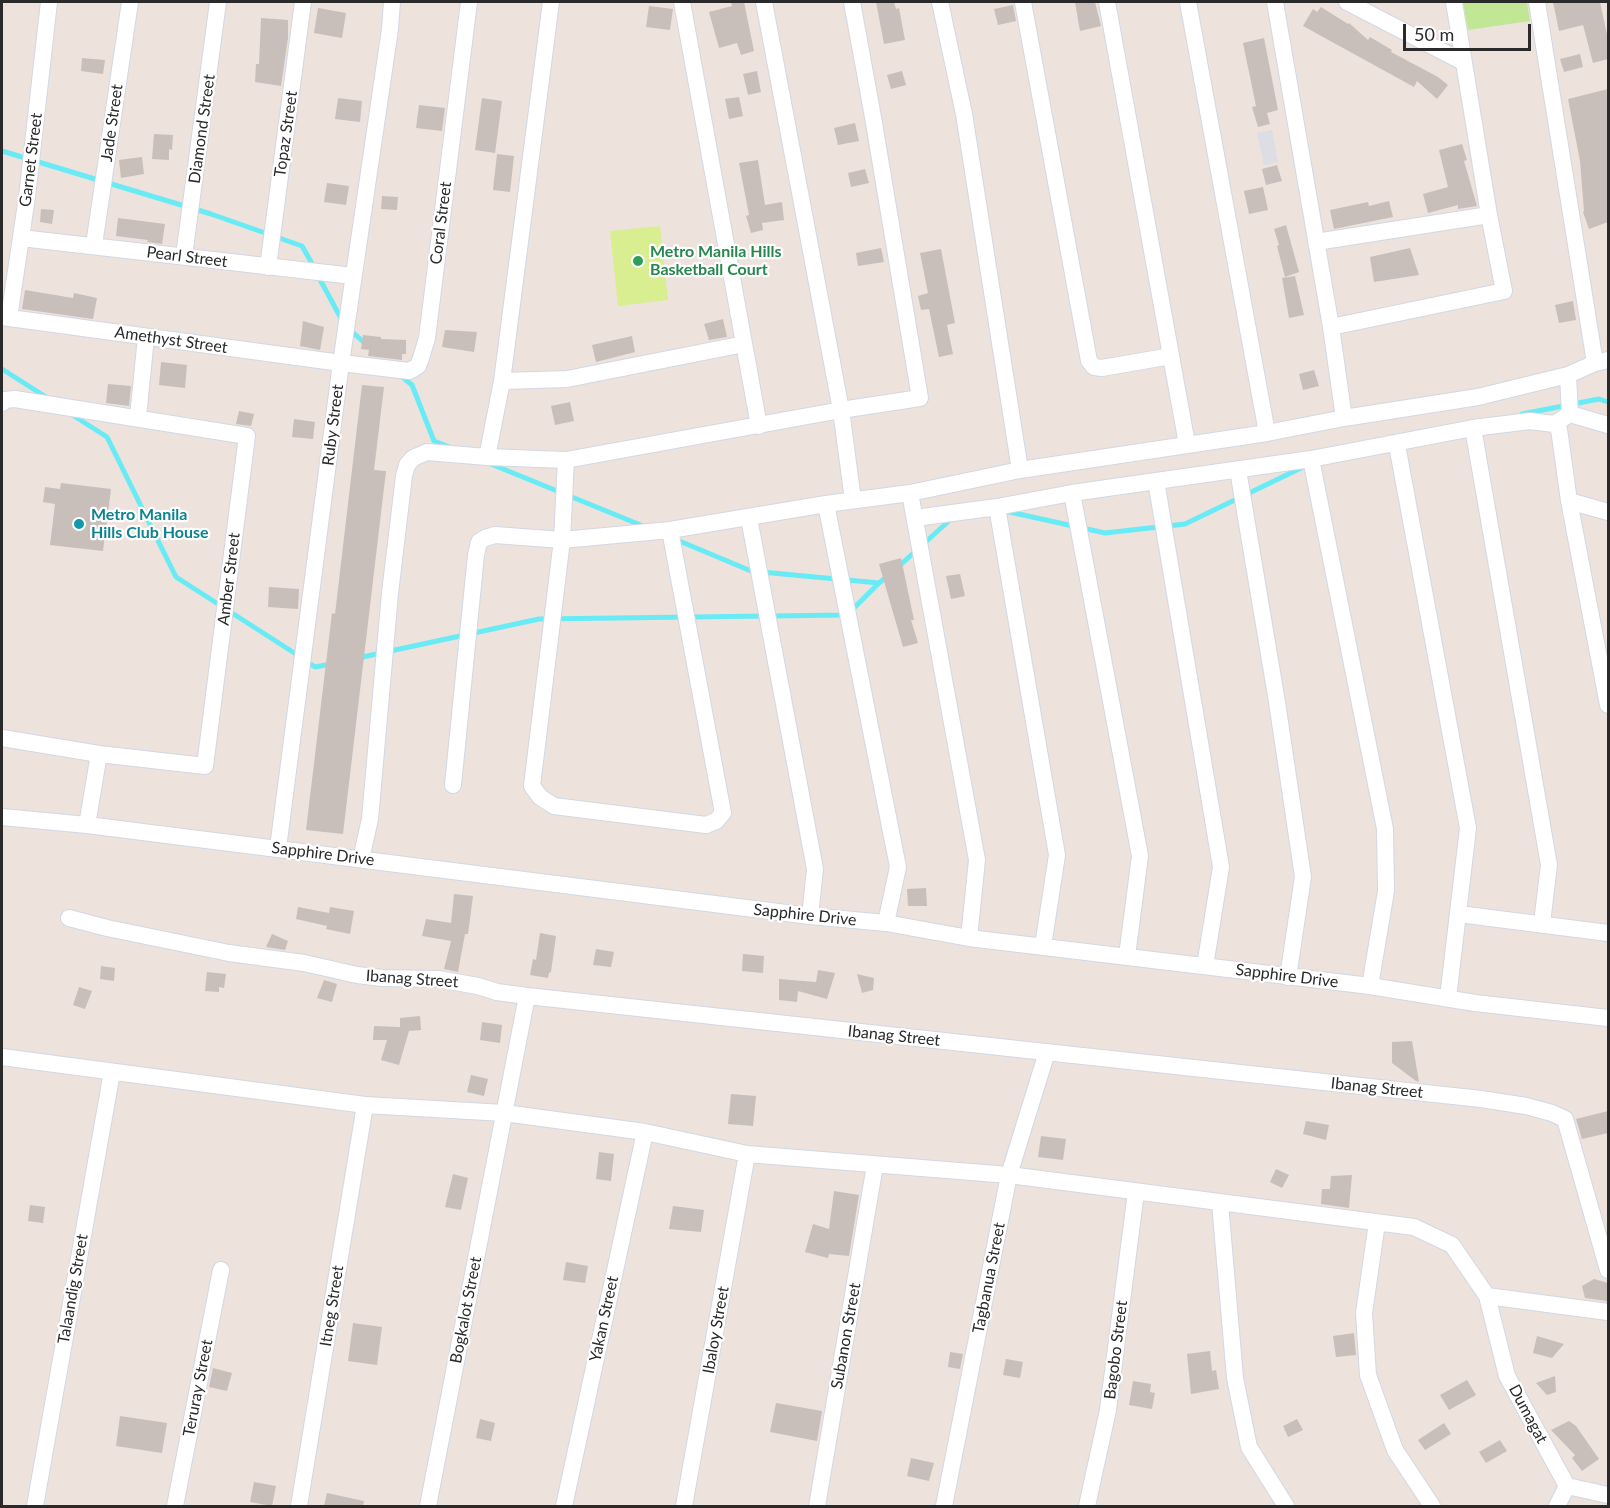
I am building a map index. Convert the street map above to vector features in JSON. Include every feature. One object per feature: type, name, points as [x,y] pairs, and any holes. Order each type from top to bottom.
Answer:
[{"type":"street","name":"Garnet Street","points":[[5,317],[21,238],[49,2]]},
{"type":"street","name":"Jade Street","points":[[94,245],[130,2]]},
{"type":"street","name":"Diamond Street","points":[[184,256],[218,2]]},
{"type":"street","name":"Topaz Street","points":[[268,267],[303,2]]},
{"type":"street","name":"Ruby Street","points":[[278,848],[341,363],[392,2]]},
{"type":"street","name":"Coral Street","points":[[341,363],[409,371],[417,366],[421,358],[427,338],[469,2]]},
{"type":"street","points":[[487,457],[502,381],[551,2]]},
{"type":"street","points":[[682,2],[759,426]]},
{"type":"street","points":[[764,2],[841,410],[853,500]]},
{"type":"street","points":[[361,859],[370,819],[390,593],[404,476],[407,465],[413,458],[427,452],[487,457],[566,459],[920,398],[852,2]]},
{"type":"street","points":[[940,2],[964,114],[1020,470]]},
{"type":"street","points":[[1023,2],[1089,361],[1094,366],[1102,368],[1171,356]]},
{"type":"street","points":[[1107,2],[1187,444]]},
{"type":"street","points":[[1188,2],[1267,433]]},
{"type":"street","points":[[1275,2],[1331,327],[1344,418]]},
{"type":"street","points":[[1347,2],[1463,62]]},
{"type":"street","points":[[1331,327],[1504,291],[1489,215],[1454,2]]},
{"type":"street","points":[[453,785],[476,555],[479,542],[485,538],[495,535],[562,540],[670,530],[826,504],[910,493],[1020,470],[1267,433],[1344,418],[1478,398],[1568,375],[1602,361],[1537,2]]},
{"type":"street","points":[[1316,242],[1489,215]]},
{"type":"street","name":"Pearl Street","points":[[21,238],[353,276]]},
{"type":"street","name":"Amethyst Street","points":[[5,317],[341,363]]},
{"type":"street","points":[[138,417],[146,337]]},
{"type":"street","points":[[502,381],[567,379],[744,344]]},
{"type":"street","points":[[1568,375],[1570,414]]},
{"type":"street","name":"Amber Street","points":[[2,403],[5,400],[15,399],[247,436],[205,766],[99,754],[2,738]]},
{"type":"street","points":[[915,518],[1311,459],[1396,445],[1473,428],[1530,422],[1554,424],[1570,414],[1608,425]]},
{"type":"street","points":[[1554,424],[1559,429],[1569,501],[1608,701]]},
{"type":"street","points":[[1473,428],[1549,865],[1542,923]]},
{"type":"street","points":[[1396,445],[1468,828],[1448,998]]},
{"type":"street","points":[[566,459],[562,540],[532,786],[540,797],[554,806],[706,825],[716,821],[723,813],[670,530]]},
{"type":"street","points":[[1311,459],[1385,829],[1386,891],[1370,986]]},
{"type":"street","points":[[1238,470],[1277,702],[1303,877],[1288,977]]},
{"type":"street","points":[[1156,481],[1221,867],[1205,966]]},
{"type":"street","points":[[910,493],[977,860],[969,938]]},
{"type":"street","points":[[1072,493],[1140,856],[1127,956]]},
{"type":"street","points":[[1569,501],[1608,512]]},
{"type":"street","points":[[826,504],[898,867],[886,923]]},
{"type":"street","points":[[997,507],[1057,855],[1043,946]]},
{"type":"street","points":[[749,518],[815,869],[810,916]]},
{"type":"street","points":[[87,825],[99,754]]},
{"type":"street","name":"Sapphire Drive","points":[[2,817],[87,825],[810,916],[886,923],[969,938],[1370,986],[1475,1003],[1608,1018]]},
{"type":"street","points":[[1459,914],[1608,933]]},
{"type":"street","name":"Ibanag Street","points":[[69,918],[229,953],[304,963],[357,975],[438,979],[527,996],[1481,1099],[1526,1106],[1565,1119],[1608,1270]]},
{"type":"street","name":"Bogkalot Street","points":[[428,1506],[527,996]]},
{"type":"street","name":"Tagbanua Street","points":[[944,1506],[1009,1175],[1047,1052]]},
{"type":"street","points":[[2,1057],[365,1105],[504,1113],[645,1132],[747,1154],[1009,1175],[1414,1227],[1452,1245],[1487,1296],[1608,1312]]},
{"type":"street","name":"Talaandig Street","points":[[34,1506],[112,1072]]},
{"type":"street","name":"Itneg Street","points":[[299,1506],[365,1105]]},
{"type":"street","name":"Yakan Street","points":[[564,1506],[645,1132]]},
{"type":"street","name":"Ibaloy Street","points":[[684,1506],[747,1154]]},
{"type":"street","name":"Subanon Street","points":[[817,1506],[875,1165]]},
{"type":"street","name":"Bagobo Street","points":[[1087,1506],[1108,1410],[1136,1192]]},
{"type":"street","points":[[1220,1203],[1235,1378],[1249,1447],[1286,1506]]},
{"type":"street","points":[[1377,1223],[1364,1313],[1368,1375],[1395,1450],[1432,1506]]},
{"type":"street","name":"Teruray Street","points":[[175,1506],[221,1270]]},
{"type":"street","name":"Dumagat","points":[[1487,1296],[1507,1376],[1567,1486]]},
{"type":"street","points":[[1557,1506],[1567,1486],[1608,1495]]},
{"type":"shaded area","points":[[1272,130],[1278,162],[1264,165],[1257,133]]},
{"type":"green space","points":[[1463,2],[1527,2],[1530,21],[1468,30]]},
{"type":"green space","name":"Metro Manila Hills Basketball Court","points":[[660,226],[668,300],[618,306],[610,231]]},
{"type":"building","points":[[731,2],[744,2],[754,51],[741,55],[737,43],[719,48],[709,12],[732,6]]},
{"type":"building","points":[[876,2],[894,2],[896,9],[899,8],[905,40],[884,44]]},
{"type":"building","points":[[1075,2],[1095,2],[1101,26],[1080,31]]},
{"type":"building","points":[[1553,2],[1600,2],[1608,39],[1608,59],[1593,63],[1583,25],[1559,31]]},
{"type":"building","points":[[1013,5],[1016,21],[998,25],[994,9]]},
{"type":"building","points":[[649,6],[673,9],[670,30],[646,27]]},
{"type":"building","points":[[1321,7],[1349,23],[1368,40],[1370,37],[1448,85],[1437,99],[1417,81],[1414,87],[1303,26],[1313,9],[1317,12]]},
{"type":"building","points":[[318,8],[346,13],[342,38],[314,33]]},
{"type":"building","points":[[261,18],[288,20],[288,38],[281,86],[255,82],[256,64],[259,64]]},
{"type":"building","points":[[1264,38],[1278,110],[1267,113],[1270,124],[1258,127],[1252,107],[1256,106],[1243,43]]},
{"type":"building","points":[[1580,54],[1583,67],[1564,72],[1560,59]]},
{"type":"building","points":[[82,58],[105,60],[103,74],[81,71]]},
{"type":"building","points":[[757,71],[761,92],[748,95],[743,74]]},
{"type":"building","points":[[902,71],[906,85],[891,89],[887,75]]},
{"type":"building","points":[[1608,89],[1608,222],[1589,229],[1583,212],[1580,161],[1568,99]]},
{"type":"building","points":[[739,97],[743,116],[729,119],[725,99]]},
{"type":"building","points":[[338,98],[362,101],[360,122],[335,119]]},
{"type":"building","points":[[482,98],[502,101],[495,153],[475,150]]},
{"type":"building","points":[[419,105],[445,108],[442,131],[416,128]]},
{"type":"building","points":[[855,123],[859,141],[838,145],[834,128]]},
{"type":"building","points":[[154,134],[173,135],[169,160],[152,159]]},
{"type":"building","points":[[1462,144],[1467,160],[1464,161],[1477,206],[1458,209],[1458,205],[1428,213],[1423,194],[1448,187],[1439,150]]},
{"type":"building","points":[[497,154],[514,156],[510,192],[493,190]]},
{"type":"building","points":[[142,157],[144,174],[121,178],[119,160]]},
{"type":"building","points":[[758,160],[765,205],[782,202],[784,220],[762,223],[763,230],[751,233],[746,216],[749,215],[739,163]]},
{"type":"building","points":[[1277,165],[1282,181],[1266,185],[1262,169]]},
{"type":"building","points":[[865,169],[869,183],[851,187],[848,173]]},
{"type":"building","points":[[327,183],[349,186],[346,205],[324,202]]},
{"type":"building","points":[[1263,187],[1268,210],[1249,214],[1244,191]]},
{"type":"building","points":[[382,196],[398,197],[397,210],[381,209]]},
{"type":"building","points":[[1389,201],[1393,217],[1334,229],[1330,210],[1368,202],[1369,206]]},
{"type":"building","points":[[41,209],[54,210],[52,224],[40,222]]},
{"type":"building","points":[[118,218],[165,224],[162,244],[116,236]]},
{"type":"building","points":[[1286,225],[1299,272],[1285,277],[1274,229]]},
{"type":"building","points":[[881,248],[884,262],[858,266],[856,253]]},
{"type":"building","points":[[1410,248],[1419,275],[1374,282],[1370,257]]},
{"type":"building","points":[[941,249],[955,323],[947,325],[953,354],[939,357],[929,309],[921,310],[918,296],[928,293],[920,253]]},
{"type":"building","points":[[1295,276],[1304,315],[1289,318],[1282,278]]},
{"type":"building","points":[[25,290],[73,298],[74,293],[97,298],[93,319],[22,309]]},
{"type":"building","points":[[1573,301],[1576,320],[1559,323],[1555,305]]},
{"type":"building","points":[[723,319],[727,337],[709,340],[704,324]]},
{"type":"building","points":[[303,321],[324,327],[320,350],[300,346]]},
{"type":"building","points":[[445,330],[477,332],[474,352],[442,347]]},
{"type":"building","points":[[363,335],[381,337],[381,339],[406,340],[406,354],[402,354],[402,360],[368,356],[369,350],[361,349]]},
{"type":"building","points":[[632,336],[635,352],[596,362],[592,345]]},
{"type":"building","points":[[161,362],[187,365],[185,388],[159,385]]},
{"type":"building","points":[[1314,370],[1319,386],[1303,390],[1299,374]]},
{"type":"building","points":[[108,384],[131,386],[129,406],[106,403]]},
{"type":"building","points":[[362,385],[384,387],[374,470],[386,471],[343,834],[306,830],[332,613],[335,614]]},
{"type":"building","points":[[570,402],[574,421],[555,425],[551,406]]},
{"type":"building","points":[[239,411],[254,414],[251,426],[236,424]]},
{"type":"building","points":[[294,419],[315,422],[313,439],[292,437]]},
{"type":"building","name":"Metro Manila Hills Club House","points":[[61,483],[111,489],[103,551],[50,545],[55,504],[43,502],[45,487],[60,489]]},
{"type":"building","points":[[901,558],[914,620],[911,620],[918,643],[903,647],[879,564]]},
{"type":"building","points":[[960,574],[965,596],[951,599],[946,576]]},
{"type":"building","points":[[269,587],[299,589],[298,609],[268,607]]},
{"type":"building","points":[[926,888],[927,906],[908,906],[907,889]]},
{"type":"building","points":[[454,894],[473,896],[468,934],[465,934],[458,972],[444,969],[451,941],[422,936],[426,919],[451,923]]},
{"type":"building","points":[[298,907],[329,913],[330,907],[354,911],[350,934],[296,919]]},
{"type":"building","points":[[540,933],[556,936],[551,972],[548,978],[530,975],[533,959],[536,960]]},
{"type":"building","points":[[272,934],[288,941],[285,950],[266,947]]},
{"type":"building","points":[[596,949],[614,952],[611,967],[593,965]]},
{"type":"building","points":[[743,954],[764,956],[763,973],[742,971]]},
{"type":"building","points":[[101,966],[115,968],[114,981],[100,979]]},
{"type":"building","points":[[818,970],[835,973],[827,999],[798,991],[797,1002],[779,1000],[779,979],[816,982]]},
{"type":"building","points":[[207,972],[226,974],[224,988],[219,987],[219,992],[205,991]]},
{"type":"building","points":[[857,974],[874,978],[873,990],[862,993]]},
{"type":"building","points":[[324,980],[337,984],[332,1002],[317,998]]},
{"type":"building","points":[[79,987],[92,991],[85,1009],[73,1005]]},
{"type":"building","points":[[420,1016],[421,1030],[409,1031],[399,1065],[381,1060],[387,1040],[373,1040],[374,1026],[400,1027],[400,1018]]},
{"type":"building","points":[[482,1022],[502,1025],[500,1043],[480,1040]]},
{"type":"building","points":[[1412,1041],[1419,1082],[1392,1063],[1392,1042]]},
{"type":"building","points":[[471,1075],[488,1079],[484,1096],[467,1092]]},
{"type":"building","points":[[731,1094],[756,1096],[753,1126],[728,1124]]},
{"type":"building","points":[[1608,1111],[1608,1133],[1582,1139],[1576,1119]]},
{"type":"building","points":[[1306,1121],[1329,1125],[1326,1140],[1303,1134]]},
{"type":"building","points":[[1041,1136],[1066,1139],[1063,1160],[1038,1157]]},
{"type":"building","points":[[599,1152],[614,1154],[611,1181],[596,1179]]},
{"type":"building","points":[[1276,1169],[1289,1175],[1282,1188],[1270,1182]]},
{"type":"building","points":[[453,1174],[468,1178],[461,1210],[445,1207]]},
{"type":"building","points":[[1352,1175],[1349,1208],[1321,1204],[1322,1189],[1330,1189],[1331,1176]]},
{"type":"building","points":[[834,1191],[859,1195],[849,1256],[829,1254],[828,1258],[805,1252],[813,1224],[829,1229]]},
{"type":"building","points":[[30,1205],[45,1207],[43,1223],[28,1221]]},
{"type":"building","points":[[673,1206],[704,1210],[701,1232],[669,1229]]},
{"type":"building","points":[[566,1262],[588,1266],[585,1283],[563,1280]]},
{"type":"building","points":[[1594,1279],[1608,1283],[1607,1301],[1585,1298],[1582,1286]]},
{"type":"building","points":[[353,1323],[382,1327],[377,1365],[348,1361]]},
{"type":"building","points":[[1354,1333],[1356,1355],[1336,1357],[1333,1336]]},
{"type":"building","points":[[1537,1336],[1564,1344],[1552,1358],[1533,1353]]},
{"type":"building","points":[[1210,1351],[1212,1371],[1216,1370],[1219,1389],[1191,1394],[1187,1354]]},
{"type":"building","points":[[950,1352],[963,1354],[960,1369],[948,1367]]},
{"type":"building","points":[[1006,1359],[1023,1362],[1020,1378],[1003,1375]]},
{"type":"building","points":[[213,1368],[232,1373],[227,1391],[209,1387]]},
{"type":"building","points":[[1555,1376],[1556,1392],[1547,1395],[1536,1383]]},
{"type":"building","points":[[1467,1380],[1476,1395],[1449,1410],[1440,1395]]},
{"type":"building","points":[[1133,1381],[1151,1384],[1150,1392],[1155,1393],[1152,1409],[1129,1405]]},
{"type":"building","points":[[776,1403],[822,1411],[817,1441],[770,1432]]},
{"type":"building","points":[[120,1416],[167,1423],[162,1453],[116,1446]]},
{"type":"building","points":[[480,1419],[495,1423],[491,1441],[476,1438]]},
{"type":"building","points":[[1297,1419],[1303,1430],[1288,1437],[1283,1426]]},
{"type":"building","points":[[1569,1421],[1576,1426],[1599,1459],[1582,1471],[1572,1458],[1575,1455],[1551,1430]]},
{"type":"building","points":[[1444,1423],[1451,1434],[1425,1450],[1418,1440]]},
{"type":"building","points":[[1500,1440],[1507,1451],[1486,1463],[1479,1452]]},
{"type":"building","points":[[911,1458],[934,1463],[929,1481],[907,1476]]},
{"type":"building","points":[[254,1482],[276,1486],[272,1506],[250,1502]]},
{"type":"building","points":[[327,1493],[364,1501],[363,1506],[324,1506]]},
{"type":"waterway","points":[[2,151],[211,214],[302,246],[314,267]]},
{"type":"waterway","points":[[318,276],[342,320]]},
{"type":"waterway","points":[[350,330],[367,345]]},
{"type":"waterway","points":[[2,369],[46,397]]},
{"type":"waterway","points":[[401,376],[412,385],[434,441],[452,448]]},
{"type":"waterway","points":[[1522,414],[1599,399],[1608,402]]},
{"type":"waterway","points":[[71,414],[107,437],[176,577],[299,656]]},
{"type":"waterway","points":[[491,464],[643,526]]},
{"type":"waterway","points":[[1005,511],[1105,533],[1185,524],[1301,468]]},
{"type":"waterway","points":[[898,567],[951,519]]},
{"type":"waterway","points":[[677,540],[751,571],[879,583],[889,575]]},
{"type":"waterway","points":[[358,658],[539,619],[847,615],[879,583]]},
{"type":"waterway","points":[[306,661],[315,667],[331,664]]},
{"type":"place","name":"Metro Manila Hills Basketball Court","points":[[638,261]]},
{"type":"place","name":"Metro Manila Hills Club House","points":[[79,524]]}]
